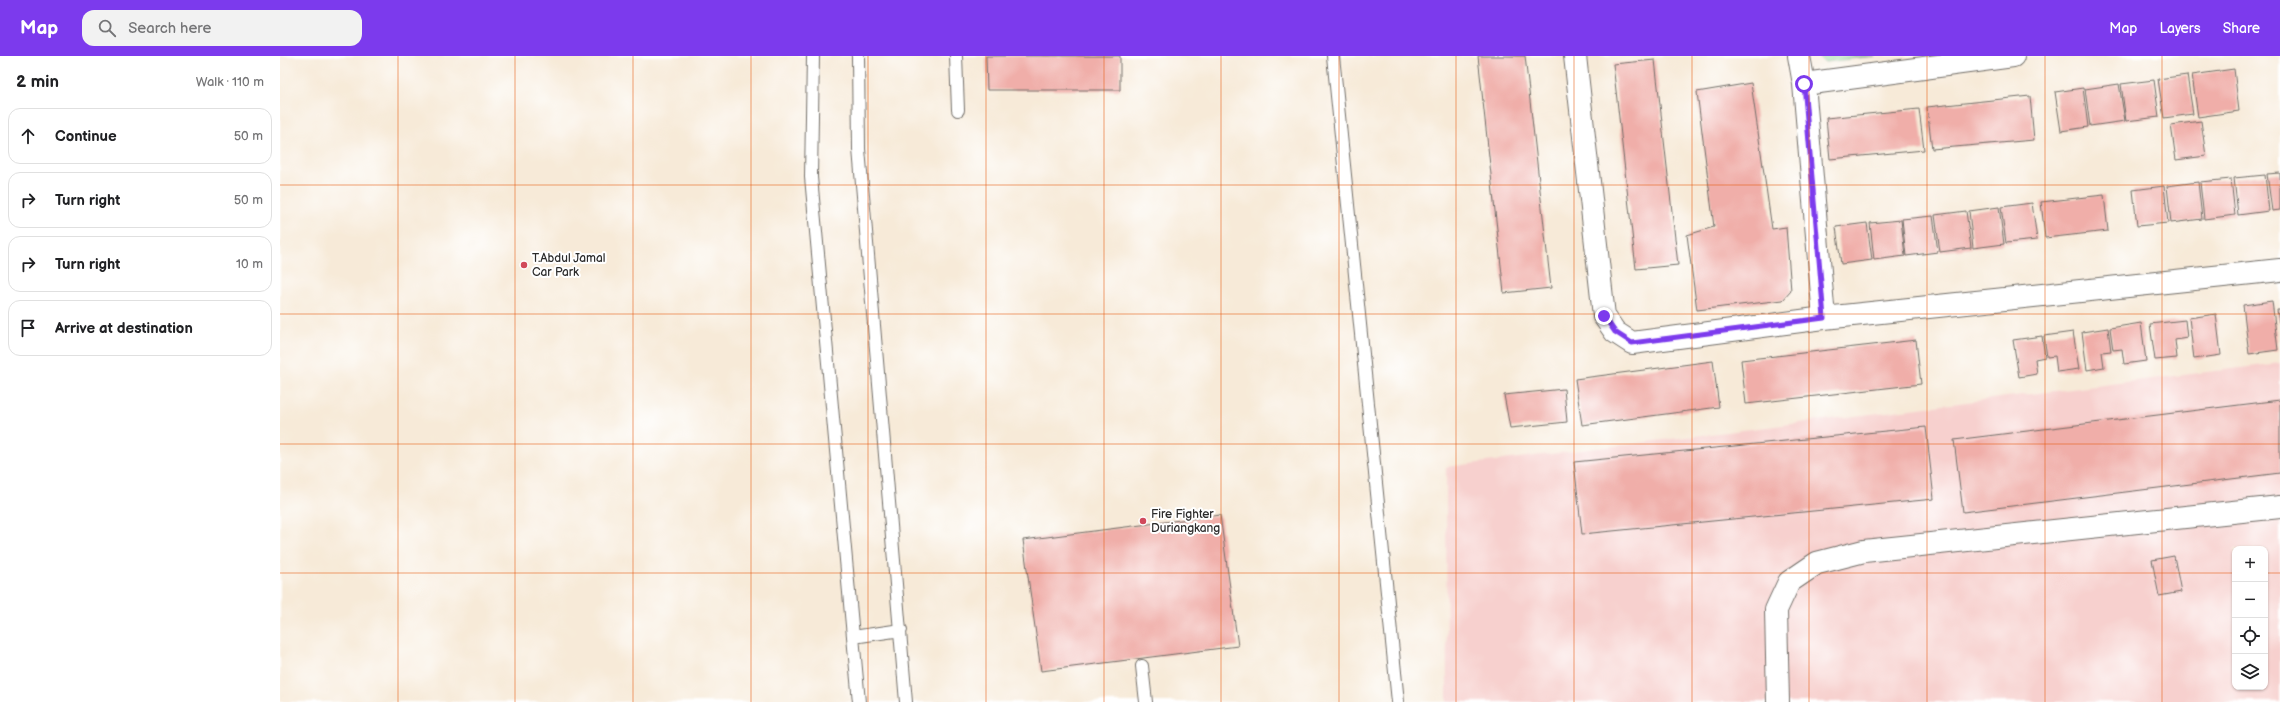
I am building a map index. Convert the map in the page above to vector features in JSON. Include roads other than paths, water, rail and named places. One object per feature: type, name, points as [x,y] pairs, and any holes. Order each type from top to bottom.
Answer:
[{"type":"street","points":[[1575,56],[1604,316],[1615,332],[1632,343],[1824,318],[2280,270]]},
{"type":"street","points":[[1799,56],[1804,84],[1824,318]]},
{"type":"street","points":[[1804,84],[2013,56]]},
{"type":"street","points":[[1778,702],[1776,610],[1789,582],[1817,563],[1864,551],[2280,507]]},
{"type":"lane","points":[[812,56],[811,177],[859,702]]},
{"type":"lane","points":[[858,56],[859,149],[906,702]]},
{"type":"lane","points":[[956,56],[958,110]]},
{"type":"lane","points":[[1333,56],[1398,702]]},
{"type":"lane","points":[[853,637],[901,630]]},
{"type":"lane","points":[[1142,666],[1146,702]]},
{"type":"place","name":"T.Abdul Jamal Car Park","points":[[524,265]]},
{"type":"place","name":"Fire Fighter Duriangkang","points":[[1143,521]]}]
